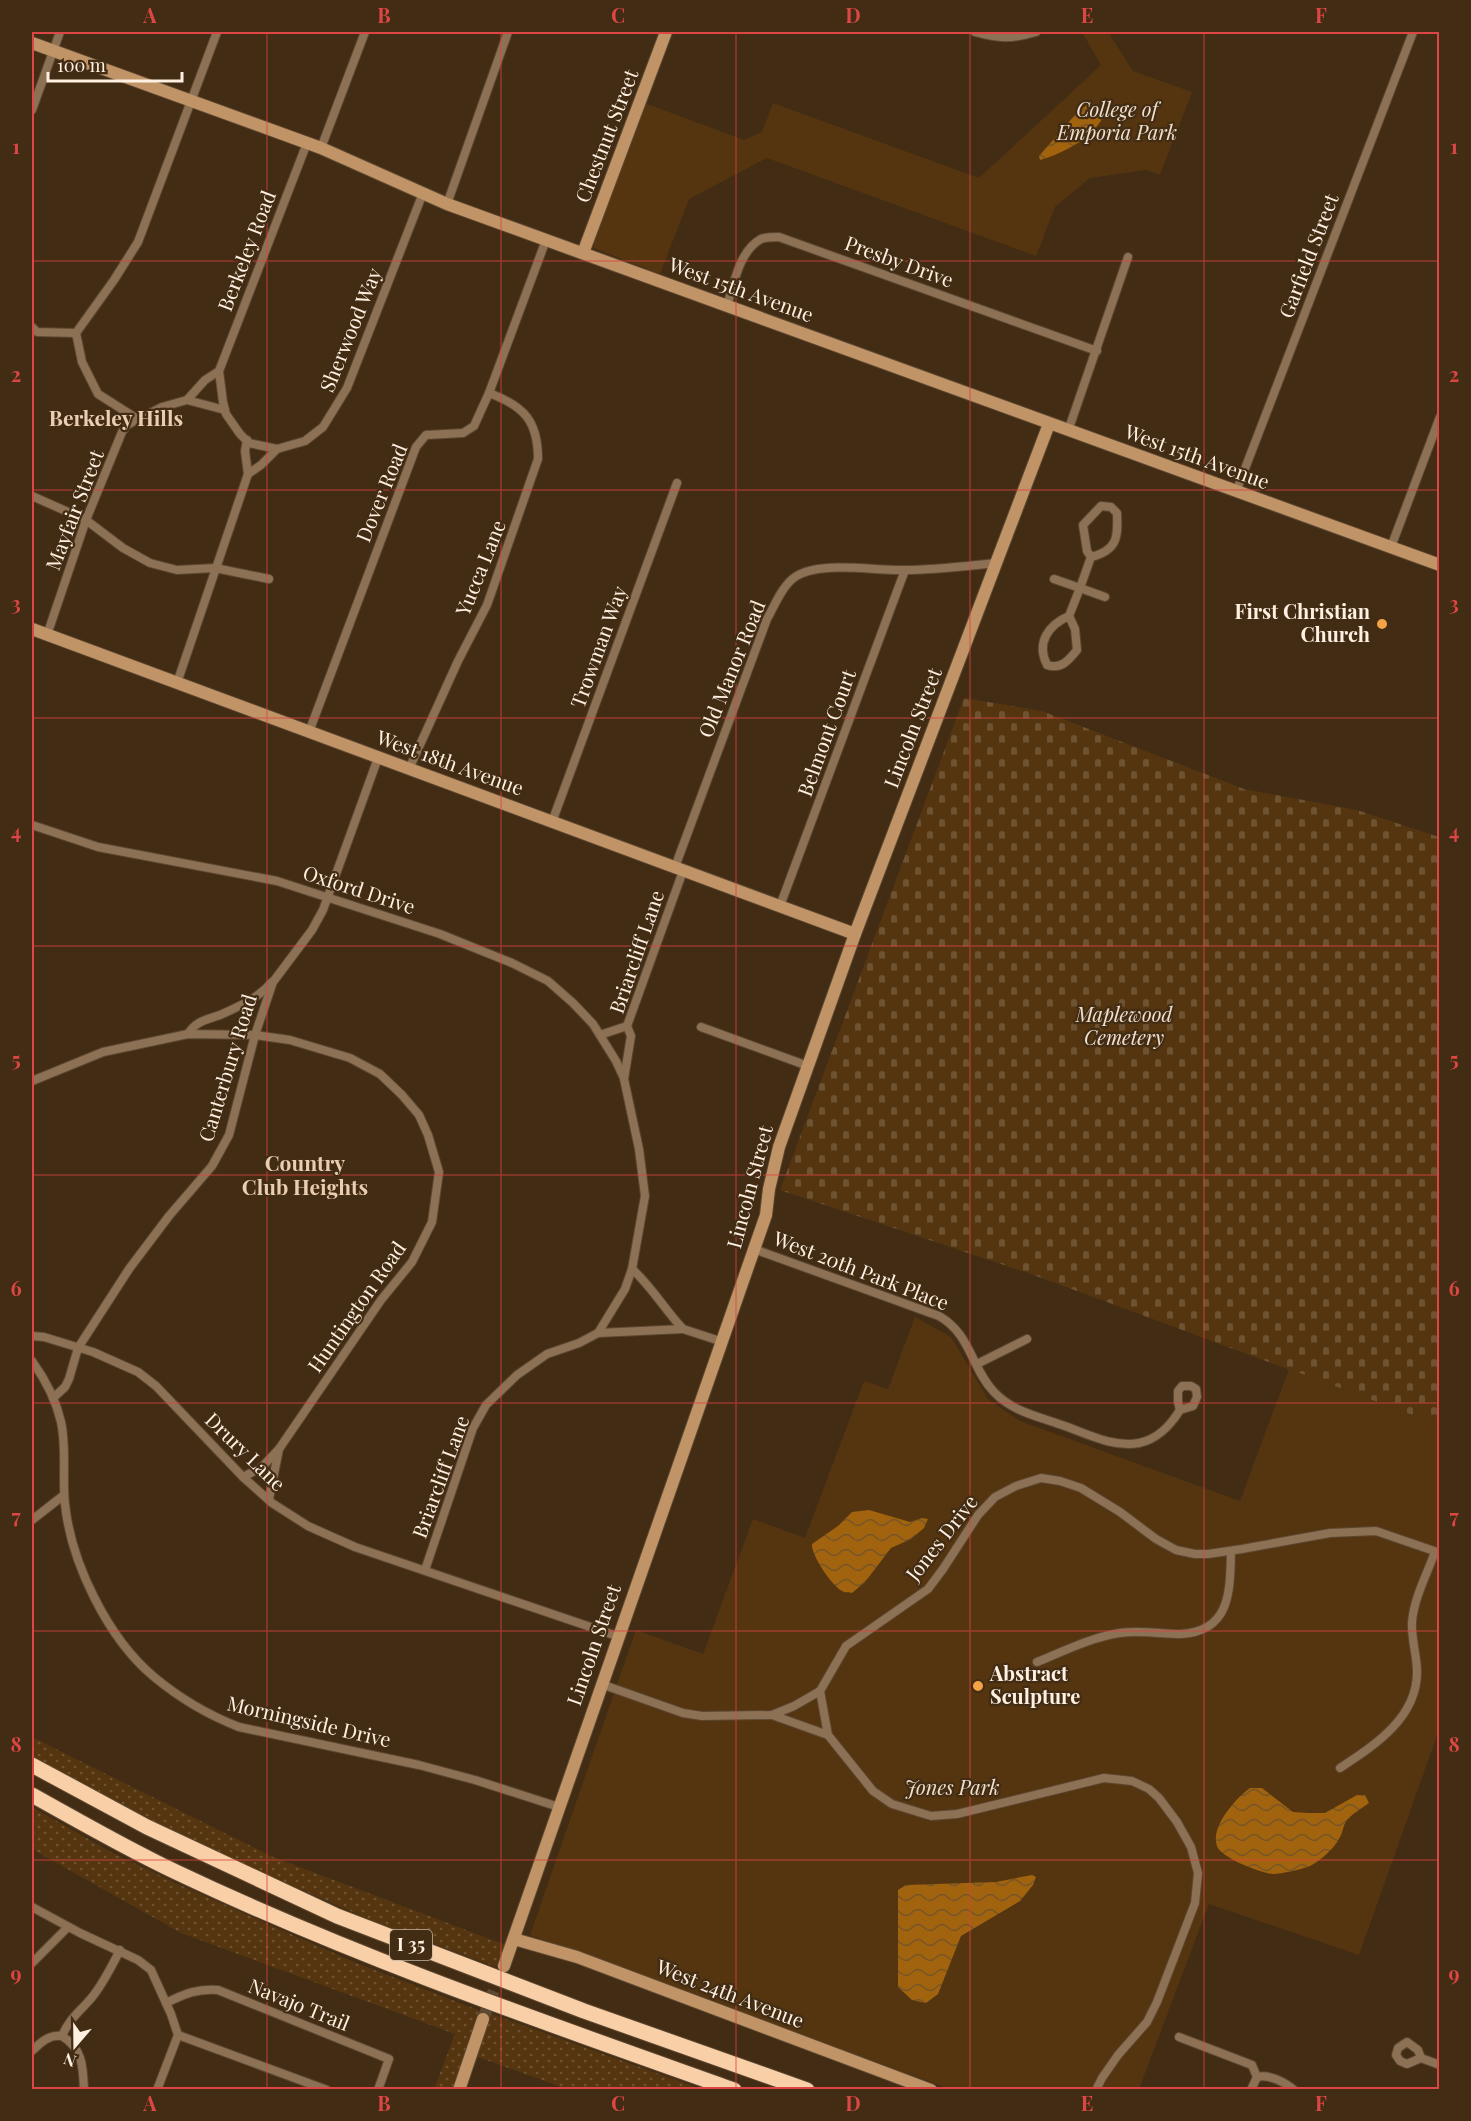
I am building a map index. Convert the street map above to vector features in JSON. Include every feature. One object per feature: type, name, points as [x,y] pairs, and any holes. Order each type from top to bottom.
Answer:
[{"type":"highway","name":"I 35","points":[[32,1765],[147,1827],[337,1916],[584,2011],[807,2090]]},
{"type":"highway","name":"I 35","points":[[32,1795],[174,1871],[351,1949],[510,2011],[734,2090]]},
{"type":"street","points":[[32,110],[60,32]]},
{"type":"street","points":[[139,420],[98,394],[82,362],[76,333],[138,242],[217,32]]},
{"type":"street","points":[[321,148],[365,32]]},
{"type":"street","points":[[447,204],[508,32]]},
{"type":"street","name":"Chestnut Street","points":[[583,253],[666,32]]},
{"type":"street","points":[[975,32],[1016,38],[1036,32]]},
{"type":"street","name":"Garfield Street","points":[[1236,492],[1413,32]]},
{"type":"street","name":"West 15th Avenue","points":[[32,43],[321,148],[447,204],[1440,565]]},
{"type":"street","name":"Berkeley Road","points":[[219,371],[307,143]]},
{"type":"street","name":"Sherwood Way","points":[[277,449],[305,441],[323,427],[334,412],[347,388],[423,193]]},
{"type":"street","name":"Presby Drive","points":[[727,306],[742,261],[750,247],[763,238],[779,237],[1096,351]]},
{"type":"street","name":"Dover Road","points":[[309,732],[416,447],[426,435],[463,433],[474,426],[489,393],[546,240]]},
{"type":"street","points":[[1068,431],[1128,257]]},
{"type":"street","points":[[33,331],[76,333]]},
{"type":"street","points":[[219,371],[225,410],[240,434],[258,445],[277,449]]},
{"type":"street","name":"Mayfair Street","points":[[47,635],[86,520],[122,432],[127,425],[162,407],[187,400],[204,380],[219,371]]},
{"type":"street","name":"Yucca Lane","points":[[409,769],[458,661],[487,605],[538,459],[538,444],[533,424],[523,410],[489,393]]},
{"type":"street","points":[[187,400],[225,410]]},
{"type":"street","points":[[1391,547],[1440,417]]},
{"type":"street","name":"Lincoln Street","points":[[504,1966],[766,1215],[768,1190],[779,1147],[855,934],[1049,424]]},
{"type":"street","points":[[177,683],[248,474],[245,451],[247,440]]},
{"type":"street","points":[[248,474],[277,449]]},
{"type":"street","name":"Trowman Way","points":[[552,822],[677,483]]},
{"type":"street","points":[[32,496],[86,520],[123,548],[150,563],[177,570],[215,568],[269,579]]},
{"type":"street","points":[[1069,616],[1075,629],[1077,650],[1060,667],[1054,668],[1047,665],[1042,646],[1043,638],[1056,623],[1069,616],[1091,558],[1083,525],[1101,506],[1111,507],[1117,513],[1118,537],[1116,542],[1091,558]]},
{"type":"street","name":"Old Manor Road","points":[[679,869],[767,619],[783,590],[795,577],[809,571],[839,567],[905,570],[996,563]]},
{"type":"street","name":"Belmont Court","points":[[780,906],[905,570]]},
{"type":"street","points":[[1054,579],[1106,597]]},
{"type":"street","name":"West 18th Avenue","points":[[32,629],[855,934]]},
{"type":"street","name":"Canterbury Road","points":[[53,1398],[69,1379],[78,1348],[129,1269],[169,1216],[212,1166],[229,1135],[255,1035],[273,982],[312,930],[329,897],[378,758]]},
{"type":"street","name":"Oxford Drive","points":[[32,825],[98,846],[277,881],[440,934],[521,968],[548,981],[593,1024],[616,1061],[624,1079]]},
{"type":"street","name":"Briarcliff Lane","points":[[425,1570],[473,1428],[486,1405],[517,1375],[547,1354],[579,1343],[598,1333],[625,1289],[632,1269],[645,1196],[639,1149],[624,1079],[631,1036],[627,1026],[679,869]]},
{"type":"street","points":[[188,1034],[193,1026],[201,1021],[241,1005],[273,982]]},
{"type":"street","points":[[600,1035],[627,1026]]},
{"type":"street","points":[[702,1027],[808,1066]]},
{"type":"street","name":"Huntington Road","points":[[32,1081],[103,1052],[188,1034],[255,1035],[290,1040],[350,1058],[380,1074],[402,1095],[418,1115],[428,1135],[439,1172],[432,1222],[411,1262],[381,1300],[279,1449],[269,1499]]},
{"type":"street","name":"West 20th Park Place","points":[[754,1249],[939,1316],[952,1323],[993,1392],[1009,1405],[1034,1416],[1122,1444],[1138,1443],[1153,1438],[1173,1421],[1180,1410]]},
{"type":"street","points":[[632,1269],[655,1293],[683,1329]]},
{"type":"street","points":[[598,1333],[683,1329],[723,1342]]},
{"type":"street","name":"Drury Lane","points":[[32,1336],[44,1337],[78,1348],[138,1372],[156,1386],[243,1477],[269,1499],[308,1526],[355,1547],[618,1636]]},
{"type":"street","points":[[977,1364],[1027,1339]]},
{"type":"street","name":"Morningside Drive","points":[[32,1361],[53,1398],[61,1424],[64,1495],[81,1571],[104,1616],[131,1653],[152,1676],[207,1712],[239,1727],[419,1765],[559,1807]]},
{"type":"street","points":[[243,1477],[262,1467],[279,1449]]},
{"type":"street","name":"Jones Drive","points":[[601,1684],[683,1713],[702,1716],[772,1715],[794,1706],[820,1691],[846,1646],[928,1589],[978,1515],[994,1497],[1016,1486],[1041,1478],[1081,1488],[1176,1550],[1208,1554],[1330,1533],[1376,1531],[1438,1553]]},
{"type":"street","points":[[32,1520],[64,1495]]},
{"type":"street","points":[[1037,1662],[1101,1636],[1122,1632],[1153,1631],[1180,1634],[1202,1630],[1215,1623],[1222,1612],[1227,1593],[1232,1551]]},
{"type":"street","points":[[1340,1768],[1358,1756],[1399,1721],[1410,1706],[1416,1691],[1417,1670],[1412,1619],[1438,1553]]},
{"type":"street","points":[[820,1691],[828,1735],[873,1791],[892,1804],[931,1816],[957,1814],[1104,1778],[1132,1781],[1149,1789],[1178,1822],[1191,1847],[1198,1873],[1195,1903],[1147,2022],[1118,2055],[1096,2090]]},
{"type":"street","points":[[772,1715],[828,1735]]},
{"type":"street","points":[[32,1907],[68,1927],[120,1950],[151,1970],[177,2035],[158,2090]]},
{"type":"street","points":[[32,1964],[68,1927]]},
{"type":"street","name":"West 24th Avenue","points":[[513,1939],[576,1957],[931,2090]]},
{"type":"street","points":[[62,2036],[68,2022],[102,1984],[120,1950]]},
{"type":"street","name":"Navajo Trail","points":[[166,2003],[190,1991],[218,1990],[319,2031],[389,2060],[378,2090]]},
{"type":"street","points":[[459,2090],[483,2019]]},
{"type":"street","points":[[32,2051],[44,2040],[58,2035],[70,2041],[77,2049],[83,2064],[84,2090]]},
{"type":"street","points":[[177,2035],[327,2090]]},
{"type":"street","points":[[1179,2037],[1252,2065],[1257,2077],[1251,2090]]},
{"type":"street","points":[[1421,2058],[1440,2065]]},
{"type":"street","points":[[1257,2077],[1279,2080],[1294,2090]]},
{"type":"green space","name":"College of Emporia Park","points":[[1082,32],[1108,32],[1133,71],[1192,92],[1160,175],[1146,170],[1090,178],[1055,207],[1036,256],[767,158],[689,199],[660,274],[594,248],[593,241],[645,103],[744,140],[762,132],[773,103],[979,178],[1101,65]]},
{"type":"green space","name":"Maplewood Cemetery","points":[[964,698],[1042,711],[1244,789],[1357,810],[1439,837],[1439,1425],[1031,1274],[780,1190]]},
{"type":"green space","name":"Jones Park","points":[[915,1317],[951,1337],[988,1399],[1020,1421],[1240,1501],[1289,1369],[1439,1425],[1439,1730],[1359,1955],[1209,1904],[1139,2089],[950,2089],[530,1935],[636,1630],[703,1654],[753,1519],[805,1538],[864,1381],[888,1389]]},
{"type":"green space","points":[[32,1737],[273,1857],[506,1945],[496,1967],[373,1921],[170,1831],[32,1758]]},
{"type":"green space","points":[[32,1807],[111,1852],[180,1885],[354,1962],[481,2011],[453,2089],[434,2089],[455,2034],[181,1933],[32,1849]]},
{"type":"green space","points":[[489,2013],[701,2089],[567,2089],[475,2056],[489,2022]]},
{"type":"water","points":[[1088,104],[1098,105],[1104,113],[1095,129],[1068,149],[1040,160],[1039,156],[1075,115]]},
{"type":"water","points":[[869,1510],[910,1522],[922,1518],[928,1519],[924,1528],[911,1539],[891,1548],[865,1582],[852,1593],[844,1592],[823,1570],[812,1544],[838,1526],[852,1512]]},
{"type":"water","points":[[1250,1788],[1262,1788],[1293,1812],[1325,1813],[1357,1795],[1365,1795],[1369,1803],[1347,1820],[1338,1841],[1318,1861],[1302,1869],[1273,1874],[1233,1860],[1217,1846],[1217,1830],[1221,1822],[1232,1806]]},
{"type":"water","points":[[1032,1875],[1036,1877],[1033,1885],[1020,1901],[961,1936],[938,1994],[926,2003],[912,2000],[898,1987],[898,1890],[906,1885],[996,1882]]},
{"type":"tunnel","points":[[483,2019],[501,1972]]},
{"type":"place","name":"First Christian Church","points":[[1382,624]]},
{"type":"place","name":"Abstract Sculpture","points":[[978,1686]]},
{"type":"district","name":"Berkeley Hills","points":[[116,419]]},
{"type":"district","name":"Country Club Heights","points":[[305,1176]]}]
